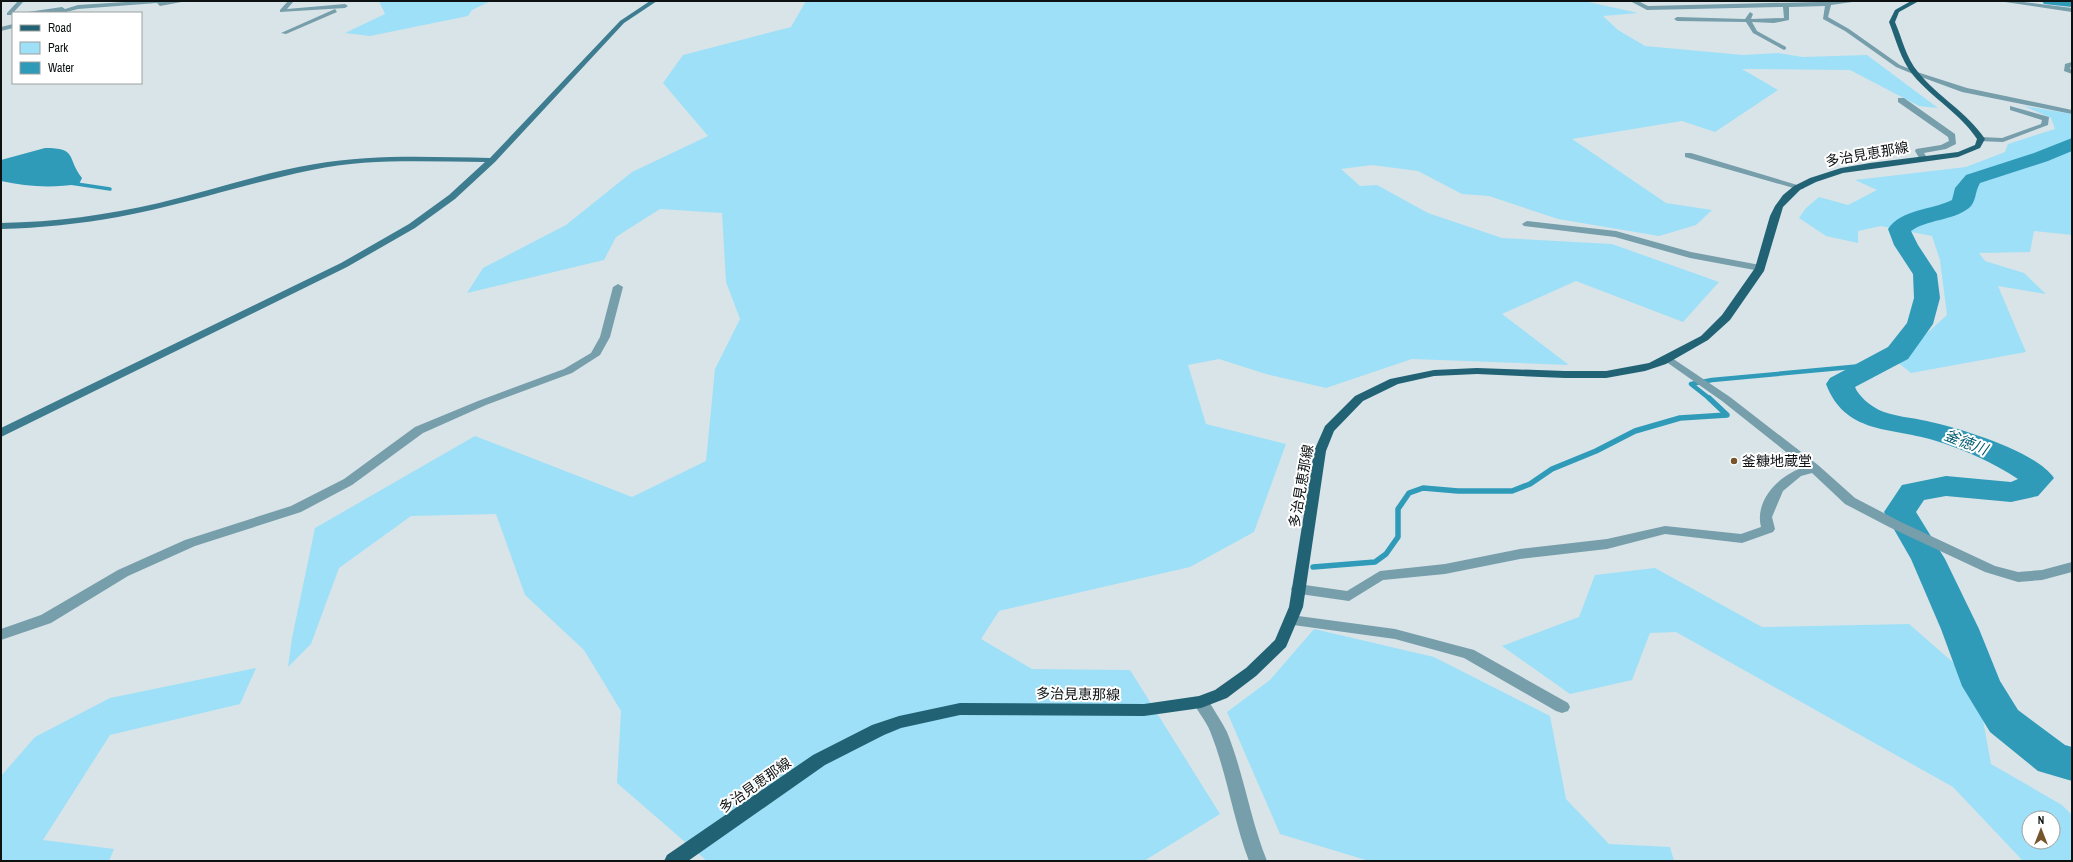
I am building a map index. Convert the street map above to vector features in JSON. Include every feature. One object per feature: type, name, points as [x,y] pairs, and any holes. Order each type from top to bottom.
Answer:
[{"type":"main road","points":[[1916,1],[1899,9],[1893,17],[1892,22],[1919,77],[1968,120],[1981,139]]},
{"type":"main road","name":"多治見恵那線","points":[[672,861],[819,760],[878,730],[899,722],[960,709],[1144,710],[1200,702],[1221,694],[1251,672],[1281,644],[1296,607],[1320,451],[1328,430],[1348,408],[1369,392],[1396,381],[1425,374],[1459,371],[1618,373],[1645,368],[1669,360],[1717,328],[1740,299],[1760,268],[1775,211],[1782,200],[1800,187],[1813,180],[1840,172],[1966,151],[1980,144],[1981,139]]},
{"type":"street","points":[[13,12],[21,1]]},
{"type":"street","points":[[58,12],[68,9],[81,1]]},
{"type":"street","points":[[35,12],[168,1]]},
{"type":"street","points":[[125,11],[143,6],[184,1]]},
{"type":"street","points":[[291,1],[282,11],[346,4]]},
{"type":"street","points":[[1,433],[365,254],[412,226],[446,202],[492,160],[622,22],[638,10],[654,1]]},
{"type":"street","points":[[1633,1],[1647,8],[1761,7],[1787,3],[1828,4],[1856,1]]},
{"type":"street","points":[[1744,1],[1761,7]]},
{"type":"street","points":[[2001,1],[2072,10]]},
{"type":"street","points":[[1676,19],[1787,19],[1787,3]]},
{"type":"street","points":[[284,33],[346,4]]},
{"type":"street","points":[[1828,4],[1826,18],[1847,30],[1898,66],[1919,77],[2046,119],[2044,125],[2003,140],[1981,139]]},
{"type":"street","points":[[1748,20],[1752,7]]},
{"type":"street","points":[[1,15],[11,14]]},
{"type":"street","points":[[1748,20],[1756,32],[1784,48]]},
{"type":"street","points":[[1,30],[12,26]]},
{"type":"street","points":[[2072,64],[2067,64],[2066,70],[2072,72]]},
{"type":"street","points":[[1919,77],[1965,90],[2072,112]]},
{"type":"street","points":[[1901,100],[1952,136],[1953,142],[1943,148],[1919,151],[1924,159]]},
{"type":"street","points":[[1688,155],[1698,160],[1800,187]]},
{"type":"street","points":[[1,226],[62,223],[109,217],[157,207],[242,184],[315,167],[385,160],[492,160]]},
{"type":"street","points":[[1527,224],[1616,234],[1690,255],[1760,268]]},
{"type":"street","points":[[1,635],[46,619],[123,573],[190,543],[296,509],[348,482],[419,430],[482,403],[568,371],[595,355],[605,337],[618,287]]},
{"type":"street","points":[[1669,360],[1726,399],[1814,468],[1850,501],[1896,525],[1990,569],[2018,577],[2042,575],[2072,567]]},
{"type":"street","points":[[1298,589],[1349,596],[1380,576],[1445,569],[1520,554],[1607,544],[1665,530],[1742,539],[1768,529],[1765,517],[1777,489],[1797,473],[1814,468]]},
{"type":"street","points":[[1291,620],[1395,634],[1469,654],[1562,707]]},
{"type":"street","points":[[1200,702],[1218,730],[1229,761],[1250,842],[1258,861]]},
{"type":"green space","points":[[379,1],[491,1],[472,10],[468,16],[370,36],[345,33],[385,14]]},
{"type":"green space","points":[[806,1],[1584,1],[1638,13],[1603,16],[1618,30],[1645,46],[1743,55],[1778,53],[1803,57],[1867,55],[1938,108],[1919,106],[1850,70],[1742,69],[1778,90],[1715,132],[1682,121],[1572,139],[1666,203],[1712,210],[1696,225],[1659,236],[1558,219],[1489,196],[1462,194],[1418,171],[1372,165],[1341,169],[1360,186],[1377,185],[1428,213],[1502,238],[1612,244],[1719,282],[1683,322],[1576,281],[1502,314],[1569,365],[1412,359],[1326,388],[1266,374],[1219,359],[1188,365],[1206,424],[1286,444],[1254,532],[1190,567],[999,611],[981,639],[1032,669],[1130,670],[1220,814],[1144,861],[707,861],[617,783],[621,711],[584,650],[525,595],[496,514],[411,516],[339,568],[311,644],[288,667],[292,638],[315,528],[475,436],[632,497],[706,461],[715,369],[740,319],[726,282],[722,213],[660,209],[616,237],[604,260],[467,293],[483,268],[566,225],[632,172],[708,136],[663,83],[683,55],[791,27]]},
{"type":"green space","points":[[2024,106],[2072,114],[2072,235],[2034,231],[2030,252],[1979,253],[1985,261],[2024,273],[2046,294],[1998,286],[2026,352],[1911,373],[1896,361],[1947,315],[1940,260],[1932,236],[1881,226],[1858,231],[1858,243],[1826,236],[1799,218],[1806,208],[1819,197],[1848,205],[1877,190],[1855,180],[1966,167],[2005,152],[2008,144],[2055,129],[2051,118]]},
{"type":"green space","points":[[1655,568],[1762,627],[1909,624],[1963,671],[1981,709],[1991,764],[2062,805],[2072,815],[2072,861],[2023,861],[1953,787],[1676,632],[1650,633],[1632,680],[1570,694],[1502,646],[1579,617],[1595,575]]},
{"type":"green space","points":[[1314,629],[1434,657],[1550,716],[1566,799],[1609,844],[1670,847],[1674,861],[1369,861],[1280,834],[1227,712],[1270,680]]},
{"type":"green space","points":[[256,668],[240,704],[110,735],[43,840],[114,849],[109,861],[1,861],[1,776],[35,737],[110,698]]},
{"type":"water","points":[[45,148],[55,148],[67,152],[70,155],[82,178],[79,184],[40,186],[20,185],[1,181],[1,160]]},
{"type":"waterway","points":[[2049,1],[2072,3]]},
{"type":"waterway","name":"釜徳川","points":[[2072,144],[2041,157],[1973,179],[1966,188],[1962,203],[1946,210],[1914,220],[1899,229],[1906,245],[1925,274],[1927,298],[1920,324],[1898,353],[1840,384],[1846,399],[1870,417],[1942,433],[2007,458],[2038,478],[2027,489],[2011,492],[1946,486],[1913,492],[1900,512],[1928,559],[1960,629],[1982,686],[2004,721],[2053,759],[2072,764]]},
{"type":"waterway","points":[[70,183],[110,189]]},
{"type":"waterway","points":[[1710,399],[1691,384],[1712,380],[1873,365]]},
{"type":"waterway","points":[[1313,567],[1375,562],[1386,554],[1398,537],[1398,509],[1409,493],[1423,488],[1458,491],[1512,491],[1530,484],[1552,469],[1596,451],[1635,431],[1680,418],[1727,415],[1709,398]]},
{"type":"place","name":"釜糠地蔵堂","points":[[1734,461]]}]
